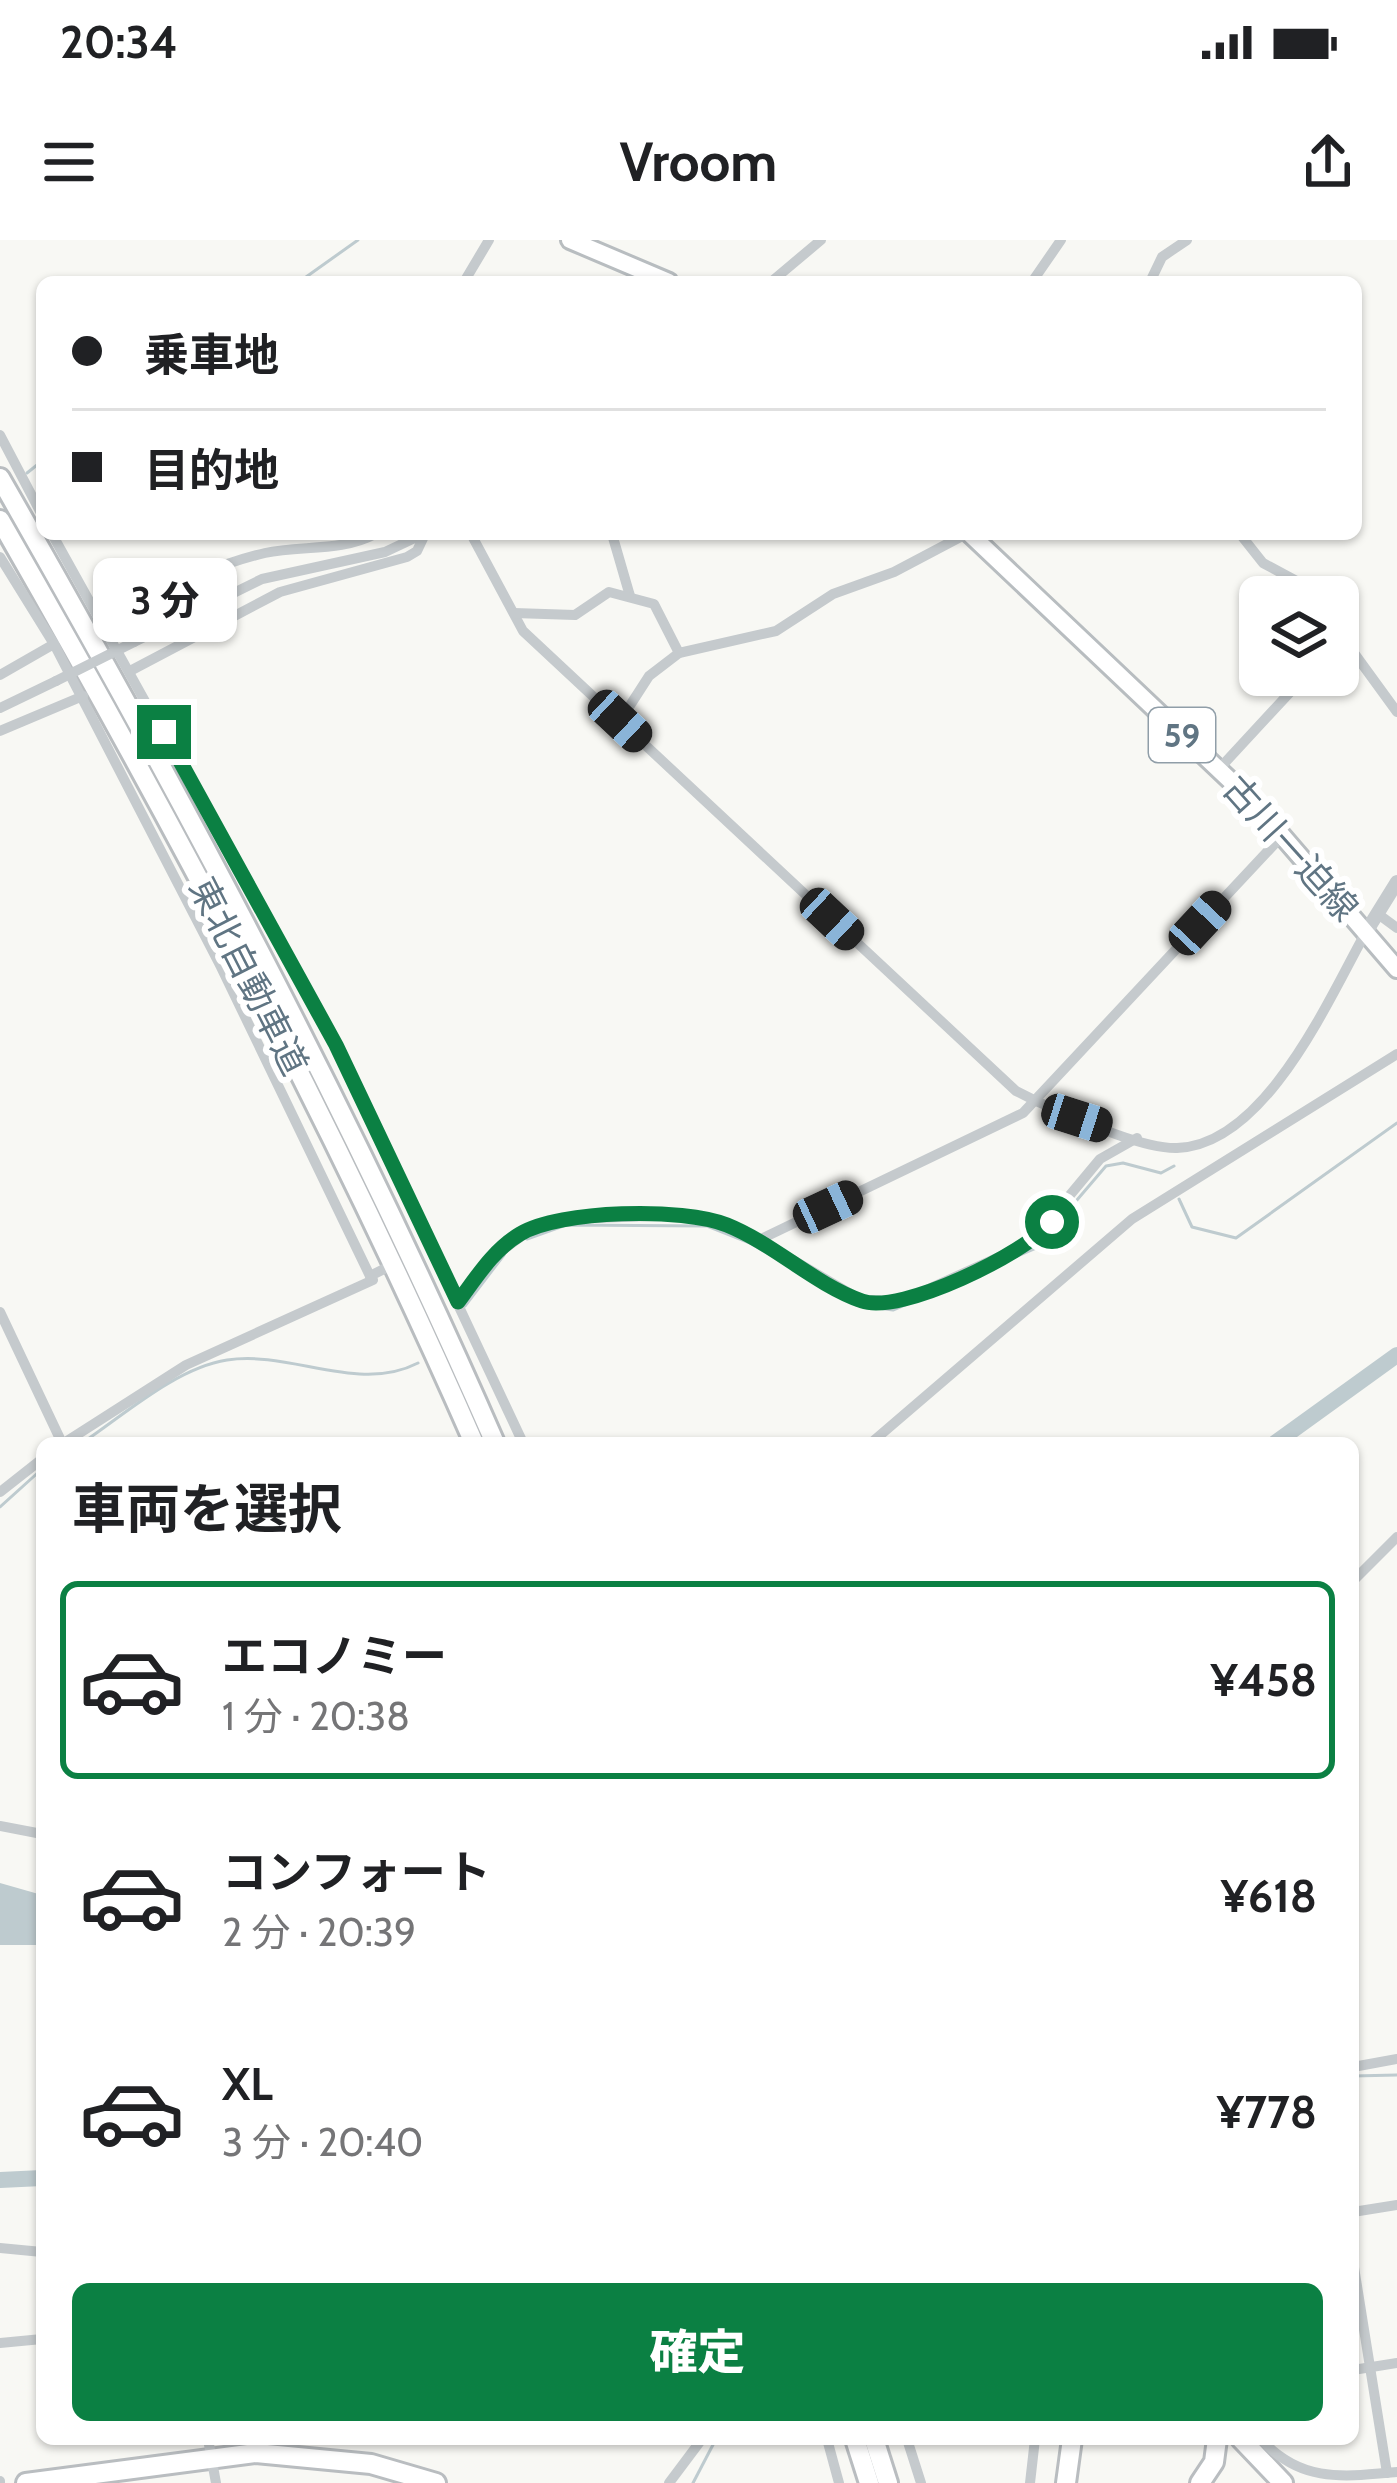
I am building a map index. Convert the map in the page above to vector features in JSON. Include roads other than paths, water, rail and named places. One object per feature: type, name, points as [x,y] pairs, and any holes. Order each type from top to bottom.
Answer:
[{"type":"highway","name":"東北自動車道","points":[[0,478],[247,926],[503,1429]]},
{"type":"highway","name":"東北自動車道","points":[[0,520],[230,937],[347,1170],[471,1437]]},
{"type":"highway","points":[[857,2445],[868,2483]]},
{"type":"highway","points":[[876,2445],[888,2483]]},
{"type":"highway","points":[[1055,2483],[1061,2445]]},
{"type":"highway","points":[[1066,2483],[1071,2445]]},
{"type":"highway","points":[[1200,2483],[1214,2462],[1216,2445]]},
{"type":"highway","points":[[1247,2445],[1283,2483]]},
{"type":"highway","points":[[26,2483],[209,2448],[371,2464],[436,2483]]},
{"type":"main road","points":[[571,240],[655,276]]},
{"type":"main road","name":"古川一迫線","points":[[976,540],[1219,770],[1396,968]]},
{"type":"street","points":[[468,276],[489,240]]},
{"type":"street","points":[[778,276],[820,240]]},
{"type":"street","points":[[1036,276],[1060,240]]},
{"type":"street","points":[[1153,276],[1162,257],[1187,240]]},
{"type":"street","points":[[2,439],[36,504]]},
{"type":"street","points":[[55,540],[274,940],[426,1247],[458,1302],[503,1429]]},
{"type":"street","points":[[102,621],[176,585],[265,553],[358,540]]},
{"type":"street","points":[[0,709],[262,579],[385,552],[410,540]]},
{"type":"street","points":[[130,671],[267,597],[407,557],[417,551],[421,540]]},
{"type":"street","points":[[474,540],[523,631],[1016,1091],[1036,1101],[1137,1138],[1183,1148],[1250,1114],[1287,1071],[1397,882]]},
{"type":"street","points":[[614,540],[630,596]]},
{"type":"street","points":[[620,721],[649,676],[679,653],[776,631],[833,594],[894,572],[958,540]]},
{"type":"street","points":[[1245,540],[1264,563],[1287,576]]},
{"type":"street","points":[[0,557],[83,696],[226,964],[373,1280],[186,1365],[72,1437]]},
{"type":"street","points":[[514,613],[540,610],[569,616],[599,595],[630,596],[654,604],[679,653]]},
{"type":"street","points":[[0,675],[54,644]]},
{"type":"street","points":[[1359,662],[1397,712]]},
{"type":"street","points":[[0,731],[83,696]]},
{"type":"street","points":[[1219,770],[1287,696]]},
{"type":"street","points":[[759,1240],[1013,1119],[1036,1101],[1282,836]]},
{"type":"street","points":[[1378,914],[1395,926]]},
{"type":"street","points":[[878,1437],[1132,1219],[1397,1054]]},
{"type":"street","points":[[458,1302],[505,1246],[549,1222],[679,1215],[722,1222],[861,1300],[902,1301],[1030,1243],[1100,1160],[1137,1138]]},
{"type":"street","points":[[370,1276],[384,1269]]},
{"type":"street","points":[[0,1312],[60,1437]]},
{"type":"street","points":[[0,1492],[36,1464]]},
{"type":"street","points":[[1359,1575],[1397,1537]]},
{"type":"street","points":[[0,1826],[36,1833]]},
{"type":"street","points":[[1359,2066],[1397,2059]]},
{"type":"street","points":[[1359,2211],[1397,2205]]},
{"type":"street","points":[[0,2248],[36,2251]]},
{"type":"street","points":[[1267,2445],[1290,2467],[1306,2473],[1339,2477],[1392,2472],[1359,2298]]},
{"type":"street","points":[[0,2343],[36,2340]]},
{"type":"street","points":[[1359,2369],[1397,2363]]},
{"type":"street","points":[[669,2483],[698,2445]]},
{"type":"street","points":[[829,2445],[839,2483]]},
{"type":"street","points":[[909,2445],[921,2483]]},
{"type":"street","points":[[1030,2483],[1034,2445]]},
{"type":"street","points":[[209,2448],[216,2483]]},
{"type":"waterway","points":[[307,276],[358,240]]},
{"type":"waterway","points":[[27,473],[36,466]]},
{"type":"waterway","points":[[1179,1199],[1192,1227],[1236,1238],[1397,1123]]},
{"type":"waterway","points":[[527,1239],[566,1225],[707,1226],[750,1243],[856,1305],[893,1310],[1036,1248],[1106,1166],[1123,1163],[1161,1173],[1174,1166]]},
{"type":"waterway","points":[[465,1306],[504,1255]]},
{"type":"waterway","points":[[1283,1437],[1397,1355]]},
{"type":"waterway","points":[[90,1437],[170,1382],[227,1360],[275,1361],[372,1374],[418,1363]]},
{"type":"waterway","points":[[0,1507],[36,1474]]},
{"type":"waterway","points":[[1359,2076],[1397,2075]]},
{"type":"waterway","points":[[0,2180],[36,2178]]},
{"type":"waterway","points":[[693,2483],[713,2445]]}]
